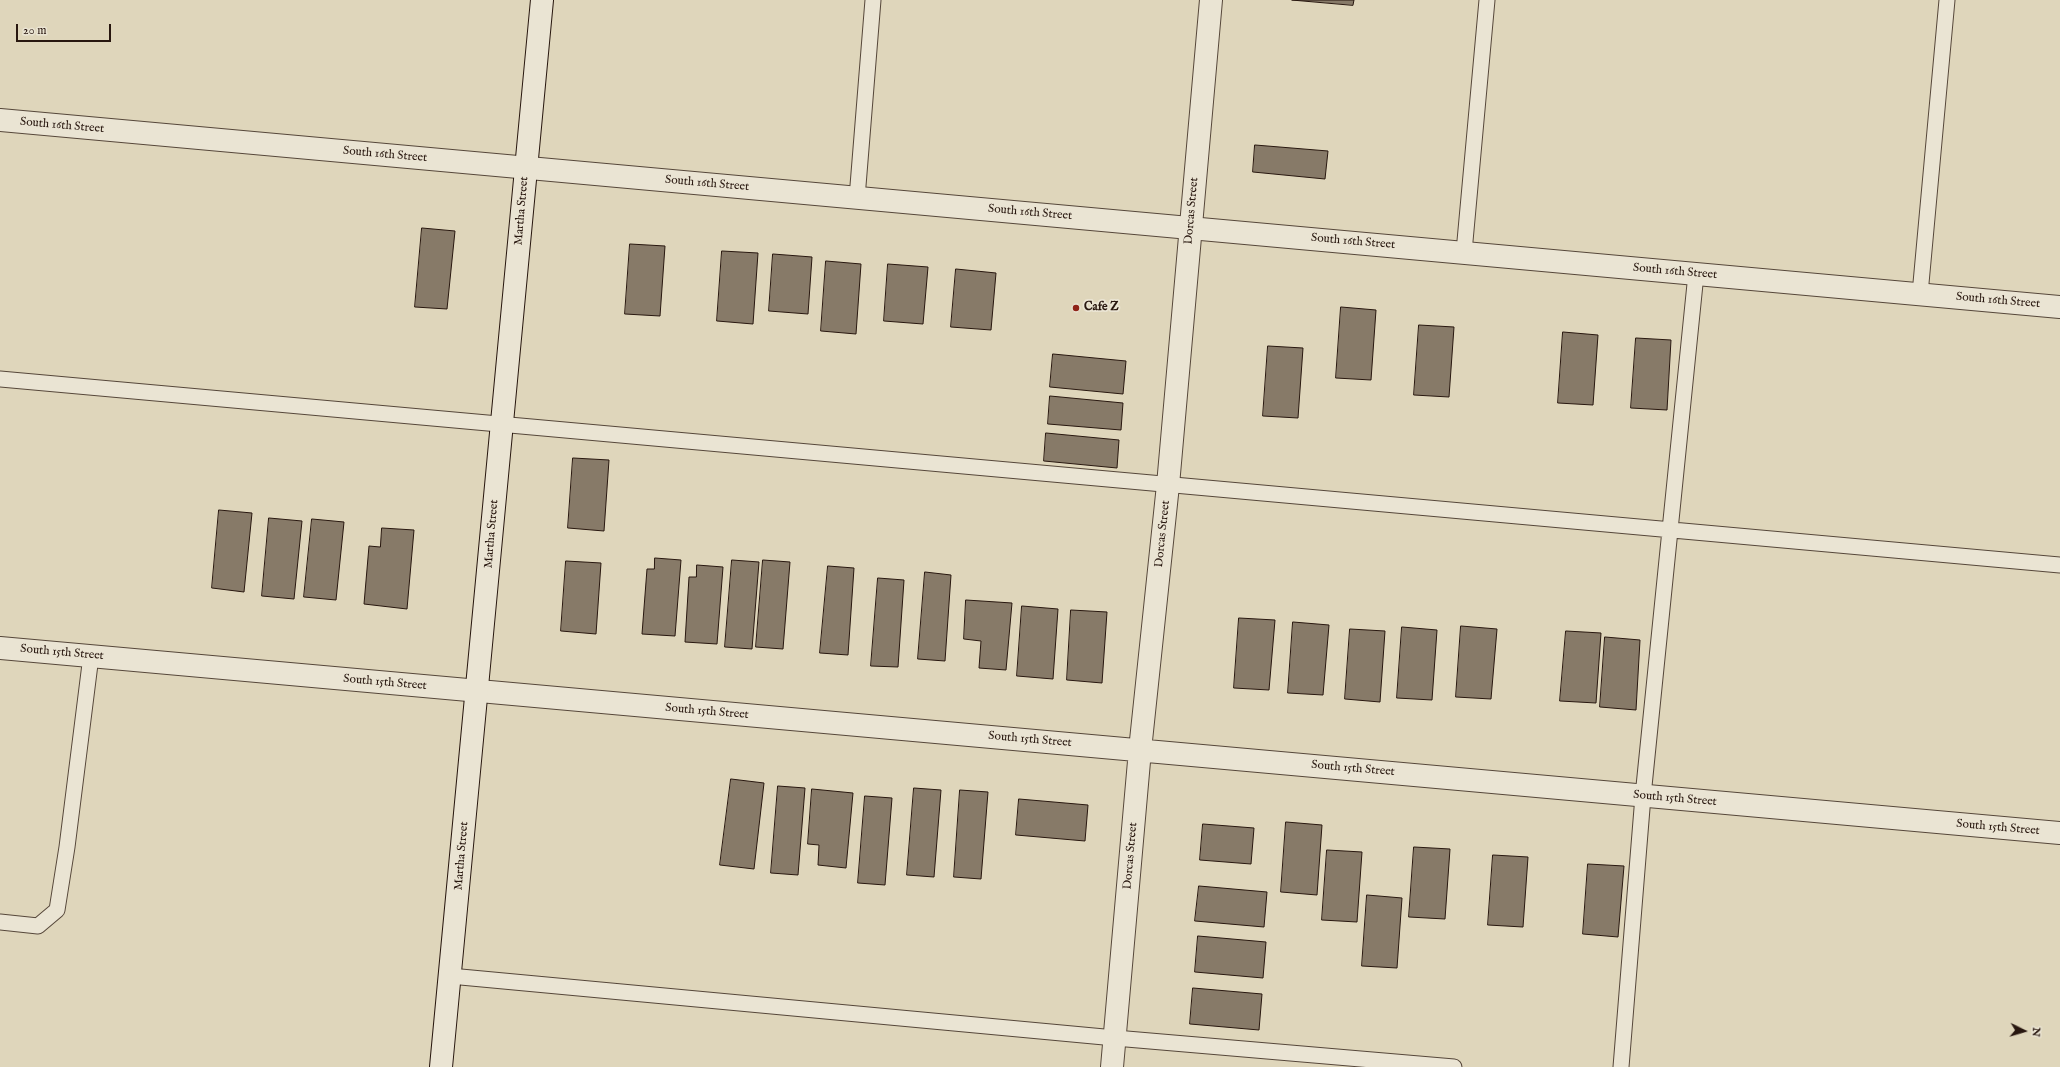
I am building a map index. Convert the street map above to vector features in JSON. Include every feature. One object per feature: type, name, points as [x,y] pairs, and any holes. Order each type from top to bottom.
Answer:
[{"type":"street","name":"Martha Street","points":[[442,1067],[542,0]]},
{"type":"street","name":"Dorcas Street","points":[[1112,1067],[1140,750],[1168,485],[1211,0]]},
{"type":"street","name":"South 16th Street","points":[[0,120],[2060,307]]},
{"type":"street","name":"South 15th Street","points":[[0,648],[2060,833]]},
{"type":"lane","points":[[857,198],[874,0]]},
{"type":"lane","points":[[1464,252],[1487,0]]},
{"type":"lane","points":[[1920,294],[1947,0]]},
{"type":"lane","points":[[1621,1067],[1644,796],[1669,530],[1696,274]]},
{"type":"lane","points":[[0,379],[2060,565]]},
{"type":"lane","points":[[0,922],[38,926],[57,910],[68,840],[91,656]]},
{"type":"lane","points":[[450,976],[1114,1038],[1454,1067]]},
{"type":"building","points":[[1292,0],[1354,0],[1353,5]]},
{"type":"building","points":[[1255,145],[1328,151],[1325,179],[1253,172]]},
{"type":"building","points":[[422,228],[455,231],[447,309],[415,307]]},
{"type":"building","points":[[630,244],[665,246],[660,316],[625,314]]},
{"type":"building","points":[[722,251],[758,253],[753,324],[717,321]]},
{"type":"building","points":[[773,254],[812,257],[808,314],[769,311]]},
{"type":"building","points":[[826,261],[861,264],[856,334],[821,331]]},
{"type":"building","points":[[888,264],[928,267],[923,324],[884,321]]},
{"type":"building","points":[[956,269],[996,273],[991,330],[951,327]]},
{"type":"building","points":[[1341,307],[1376,310],[1371,380],[1336,378]]},
{"type":"building","points":[[1419,325],[1454,327],[1449,397],[1414,395]]},
{"type":"building","points":[[1563,332],[1598,335],[1593,405],[1558,403]]},
{"type":"building","points":[[1636,338],[1671,340],[1667,410],[1631,408]]},
{"type":"building","points":[[1268,346],[1303,348],[1298,418],[1263,416]]},
{"type":"building","points":[[1053,354],[1126,361],[1123,394],[1050,387]]},
{"type":"building","points":[[1050,396],[1123,403],[1121,430],[1048,424]]},
{"type":"building","points":[[1046,433],[1119,440],[1117,468],[1044,461]]},
{"type":"building","points":[[573,458],[609,460],[604,531],[568,528]]},
{"type":"building","points":[[219,510],[252,513],[244,592],[212,588]]},
{"type":"building","points":[[269,518],[302,521],[294,599],[262,596]]},
{"type":"building","points":[[312,519],[344,522],[336,600],[304,597]]},
{"type":"building","points":[[382,528],[414,530],[407,609],[364,604],[369,546],[380,547]]},
{"type":"building","points":[[655,558],[681,560],[675,636],[642,634],[647,569],[654,569]]},
{"type":"building","points":[[732,560],[759,562],[752,649],[725,647]]},
{"type":"building","points":[[763,560],[790,562],[783,649],[756,647]]},
{"type":"building","points":[[566,561],[601,563],[596,634],[561,631]]},
{"type":"building","points":[[697,565],[723,567],[717,644],[685,642],[689,577],[696,577]]},
{"type":"building","points":[[828,566],[854,568],[848,655],[820,653]]},
{"type":"building","points":[[925,572],[951,575],[945,661],[918,659]]},
{"type":"building","points":[[878,578],[904,580],[898,667],[871,666]]},
{"type":"building","points":[[966,600],[1012,603],[1006,670],[979,668],[981,641],[964,639]]},
{"type":"building","points":[[1022,606],[1058,609],[1053,679],[1017,676]]},
{"type":"building","points":[[1071,610],[1107,612],[1102,683],[1067,680]]},
{"type":"building","points":[[1239,618],[1275,620],[1269,690],[1234,688]]},
{"type":"building","points":[[1293,622],[1329,625],[1323,695],[1288,693]]},
{"type":"building","points":[[1461,626],[1497,629],[1491,699],[1456,697]]},
{"type":"building","points":[[1402,627],[1437,630],[1432,700],[1397,698]]},
{"type":"building","points":[[1350,629],[1385,631],[1380,702],[1345,699]]},
{"type":"building","points":[[1566,631],[1601,633],[1596,703],[1560,701]]},
{"type":"building","points":[[1605,637],[1640,640],[1636,710],[1600,707]]},
{"type":"building","points":[[731,779],[764,783],[754,869],[720,865]]},
{"type":"building","points":[[778,786],[805,788],[798,875],[771,873]]},
{"type":"building","points":[[914,788],[941,790],[934,877],[907,875]]},
{"type":"building","points":[[812,789],[853,793],[846,868],[818,865],[819,845],[808,844]]},
{"type":"building","points":[[960,790],[988,792],[981,879],[954,877]]},
{"type":"building","points":[[865,796],[892,798],[885,885],[858,883]]},
{"type":"building","points":[[1019,799],[1088,805],[1085,841],[1016,835]]},
{"type":"building","points":[[1286,822],[1322,825],[1317,895],[1281,892]]},
{"type":"building","points":[[1203,824],[1254,828],[1251,864],[1200,860]]},
{"type":"building","points":[[1414,847],[1450,849],[1445,919],[1409,917]]},
{"type":"building","points":[[1327,850],[1362,852],[1357,922],[1322,920]]},
{"type":"building","points":[[1493,855],[1528,857],[1523,927],[1488,925]]},
{"type":"building","points":[[1588,864],[1624,866],[1618,937],[1583,934]]},
{"type":"building","points":[[1199,886],[1267,892],[1264,927],[1195,921]]},
{"type":"building","points":[[1367,895],[1402,898],[1397,968],[1362,966]]},
{"type":"building","points":[[1198,936],[1266,942],[1263,978],[1195,972]]},
{"type":"building","points":[[1193,988],[1262,994],[1259,1030],[1190,1024]]},
{"type":"place","name":"Cafe Z","points":[[1076,308]]}]
